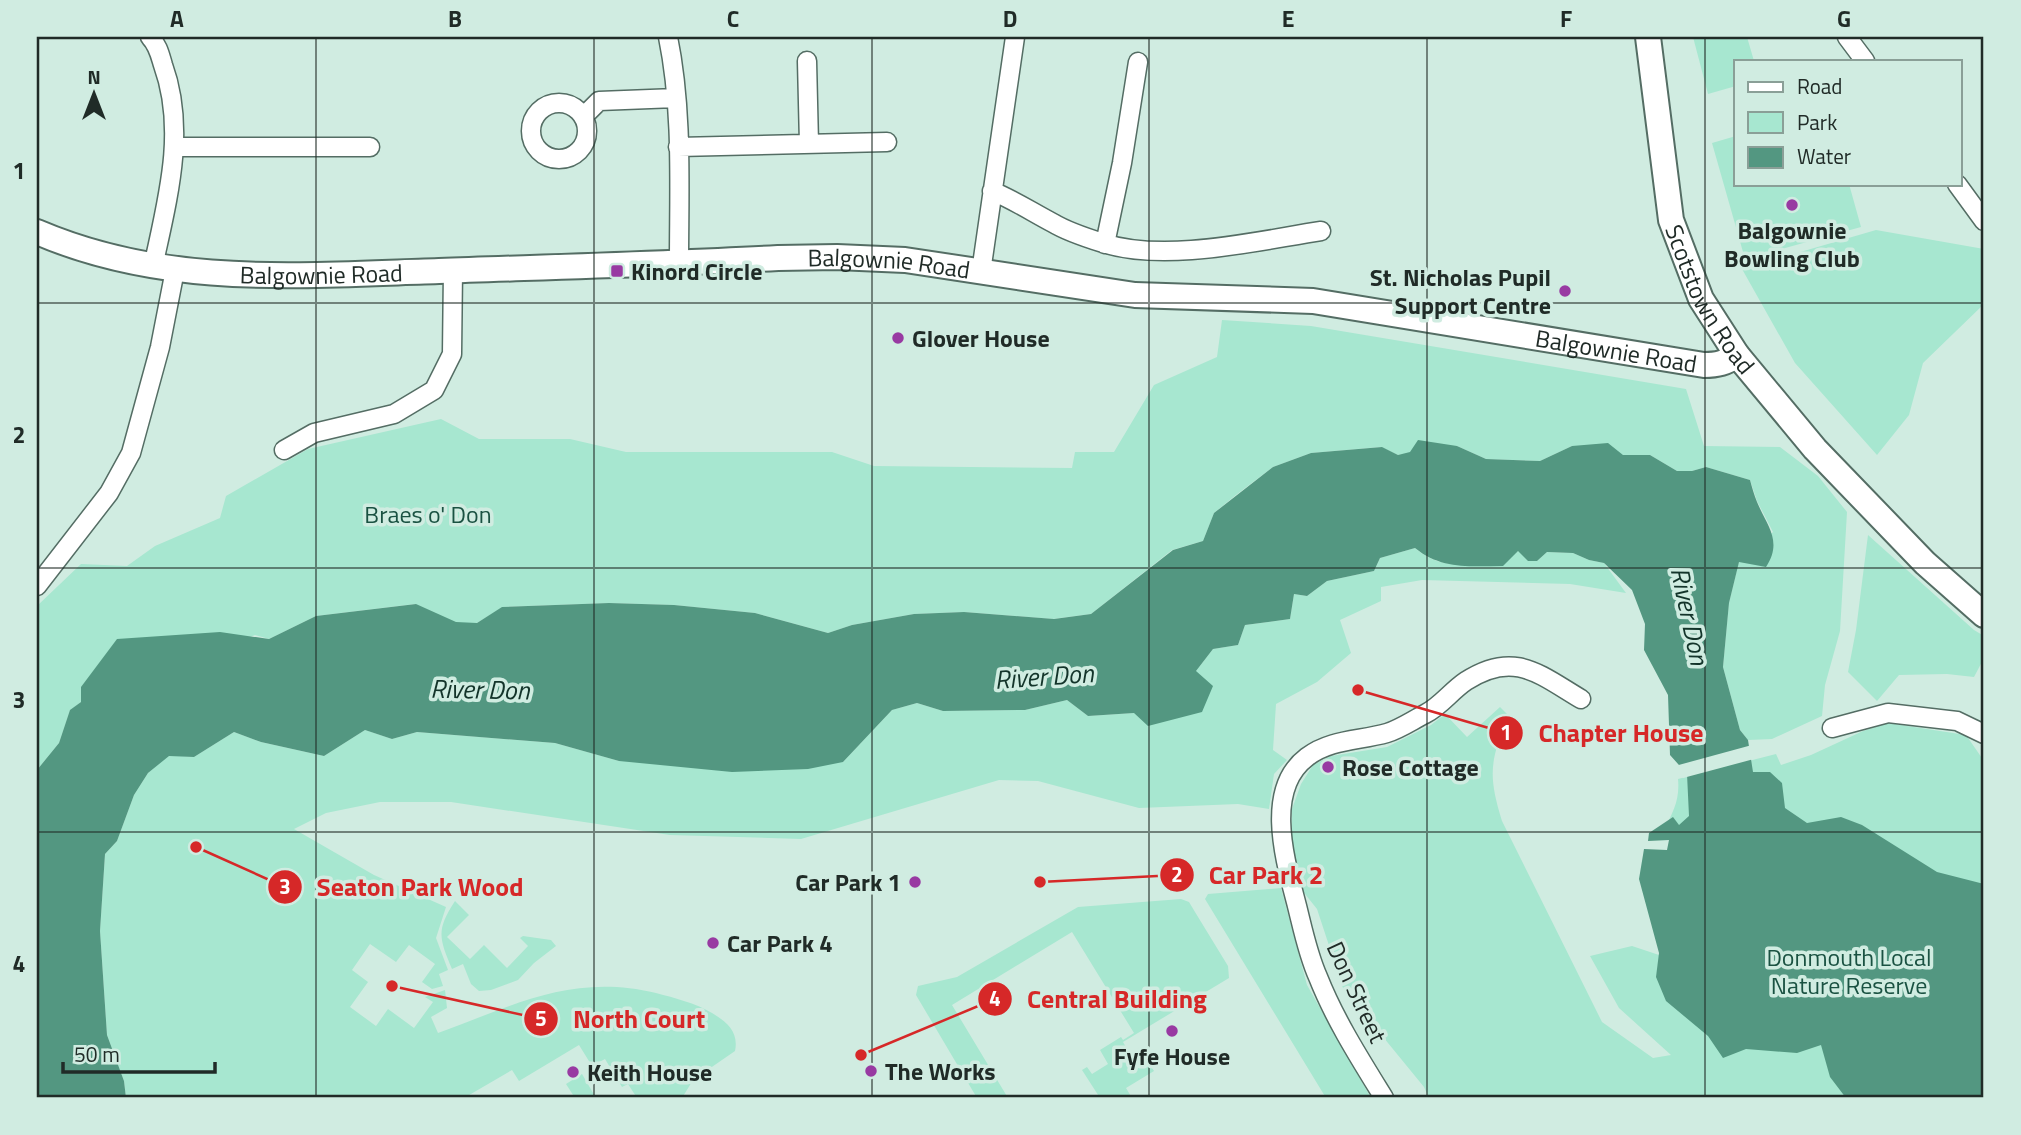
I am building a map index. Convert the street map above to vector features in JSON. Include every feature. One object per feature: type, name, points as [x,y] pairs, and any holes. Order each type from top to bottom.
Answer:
[{"type":"street","points":[[37,586],[109,493],[131,453],[160,347],[164,268],[176,146],[168,79],[155,42],[150,37]]},
{"type":"street","points":[[668,37],[674,65],[676,98],[679,263]]},
{"type":"street","points":[[981,272],[1015,37]]},
{"type":"street","name":"Scotstown Road","points":[[1648,37],[1671,219],[1701,299],[1737,355],[1815,449],[1924,563],[1984,615]]},
{"type":"street","points":[[1847,37],[1864,60]]},
{"type":"street","points":[[807,61],[809,144]]},
{"type":"street","points":[[1105,244],[1122,163],[1138,62]]},
{"type":"street","points":[[583,117],[599,101],[676,98]]},
{"type":"street","points":[[678,146],[887,142]]},
{"type":"street","points":[[176,146],[370,147]]},
{"type":"street","points":[[1958,186],[1984,221]]},
{"type":"street","points":[[992,191],[1016,200],[1055,225],[1105,244],[1153,251],[1178,251],[1321,232]]},
{"type":"street","name":"Balgownie Road","points":[[37,232],[108,257],[164,268],[258,276],[837,257],[905,260],[1135,295],[1313,301],[1704,365],[1717,365],[1737,355]]},
{"type":"street","points":[[284,450],[314,433],[394,414],[434,390],[452,354],[453,270]]},
{"type":"street","name":"Don Street","points":[[1384,1098],[1327,999],[1308,950],[1282,851],[1281,810],[1289,777],[1306,758],[1332,743],[1389,732],[1436,709],[1465,682],[1493,667],[1514,664],[1581,699]]},
{"type":"street","points":[[1832,728],[1888,713],[1957,721],[1984,734]]},
{"type":"green space","points":[[1693,37],[1747,37],[1754,60],[1734,60],[1734,87],[1708,94]]},
{"type":"green space","name":"Balgownie Bowling Club","points":[[1734,137],[1734,186],[1850,186],[1861,227],[1745,259],[1712,143]]},
{"type":"green space","points":[[1876,230],[1984,249],[1984,304],[1923,363],[1909,415],[1877,455],[1795,363],[1742,269]]},
{"type":"green space","name":"Braes o' Don","points":[[1222,320],[1311,326],[1686,389],[1704,446],[1780,447],[1818,476],[1847,512],[1840,631],[1825,685],[1822,716],[1772,739],[1748,740],[1740,730],[1723,667],[1729,603],[1739,561],[1773,532],[1750,480],[1706,467],[1677,471],[1650,455],[1623,455],[1572,446],[1540,461],[1486,459],[1457,446],[1398,455],[1381,447],[1311,453],[1273,467],[1214,513],[1203,541],[1172,550],[1091,614],[1053,619],[964,612],[914,614],[852,625],[828,633],[755,613],[674,605],[609,603],[503,607],[477,623],[456,623],[415,604],[316,616],[269,639],[255,635],[81,702],[70,711],[59,743],[37,770],[37,606],[81,564],[127,566],[155,546],[220,518],[226,496],[308,449],[441,419],[479,439],[570,439],[626,452],[832,452],[874,466],[1072,468],[1075,452],[1114,452],[1154,385],[1217,357]]},
{"type":"green space","points":[[1868,535],[1984,636],[1984,658],[1974,677],[1947,674],[1899,675],[1877,701],[1848,672]]},
{"type":"green space","points":[[1415,548],[1428,557],[1453,564],[1478,562],[1518,551],[1537,561],[1547,552],[1573,553],[1604,563],[1626,593],[1570,584],[1422,580],[1381,587],[1381,601],[1340,620],[1351,653],[1317,682],[1276,704],[1273,750],[1287,760],[1274,774],[1269,809],[1238,804],[1139,808],[1038,781],[999,780],[801,839],[670,835],[451,802],[380,802],[326,813],[294,829],[374,875],[446,907],[436,938],[448,970],[439,974],[443,986],[432,989],[422,982],[435,964],[409,945],[396,962],[370,944],[352,970],[368,982],[350,1007],[376,1026],[388,1009],[414,1028],[433,1002],[425,997],[445,990],[447,1008],[431,1017],[438,1033],[519,1003],[570,989],[626,988],[656,993],[712,1013],[727,1024],[735,1038],[735,1051],[693,1080],[682,1098],[637,1098],[628,1084],[622,1087],[605,1059],[592,1066],[579,1045],[519,1081],[512,1070],[464,1098],[126,1098],[124,1081],[107,1035],[100,931],[105,854],[117,841],[134,795],[148,773],[169,755],[194,757],[234,732],[261,742],[324,756],[365,730],[392,739],[417,732],[555,743],[619,761],[843,762],[892,710],[917,703],[943,711],[1025,710],[1067,700],[1088,716],[1134,713],[1196,671],[1213,649],[1238,645],[1245,625],[1290,619],[1294,594],[1307,596],[1327,581],[1374,571],[1380,558]]},
{"type":"green space","name":"Donmouth Local Nature Reserve","points":[[1500,707],[1508,715],[1495,756],[1493,778],[1502,821],[1602,1022],[1653,1058],[1671,1055],[1619,1008],[1590,956],[1632,946],[1668,958],[1662,857],[1676,845],[1664,830],[1677,800],[1678,779],[1776,754],[1781,765],[1888,723],[1966,735],[1984,761],[1984,1098],[1429,1098],[1424,1087],[1343,988],[1317,909],[1301,889],[1291,850],[1292,809],[1301,784],[1313,765],[1331,756],[1387,747],[1431,725],[1445,714],[1467,737]]},
{"type":"green space","points":[[1281,888],[1307,985],[1371,1098],[1326,1098],[1205,899],[1208,894]]},
{"type":"green space","points":[[1181,899],[1189,902],[1228,966],[1229,978],[1123,1042],[1131,1056],[1138,1051],[1148,1067],[1151,1066],[1154,1071],[1126,1088],[1132,1098],[1100,1098],[1082,1070],[1087,1067],[1092,1074],[1108,1064],[1100,1050],[1121,1037],[1123,1040],[1134,1033],[1072,932],[952,1005],[1008,1098],[977,1098],[916,995],[918,986],[957,977],[1078,907]]},
{"type":"green space","points":[[455,901],[469,915],[447,937],[470,959],[484,945],[507,968],[528,946],[520,938],[523,936],[551,940],[556,946],[518,980],[491,990],[479,991],[471,984],[463,964],[452,969],[442,942],[442,927]]},
{"type":"green space","points":[[582,1074],[596,1098],[575,1098],[566,1084]]},
{"type":"water","name":"River Don","points":[[1418,440],[1457,446],[1486,459],[1540,461],[1572,446],[1608,443],[1623,455],[1650,455],[1677,471],[1706,467],[1750,480],[1772,534],[1773,549],[1766,567],[1739,562],[1729,603],[1723,667],[1740,730],[1748,740],[1753,772],[1770,772],[1782,783],[1785,808],[1807,823],[1841,817],[1862,825],[1937,872],[1984,884],[1984,1098],[1846,1098],[1830,1077],[1821,1045],[1797,1053],[1746,1049],[1723,1058],[1708,1036],[1666,1001],[1656,977],[1659,953],[1639,879],[1644,849],[1667,850],[1669,840],[1648,841],[1649,833],[1673,817],[1679,825],[1689,816],[1687,774],[1670,755],[1668,695],[1644,650],[1645,624],[1632,590],[1604,563],[1573,553],[1547,552],[1537,561],[1528,561],[1518,551],[1503,566],[1468,566],[1436,560],[1415,548],[1380,558],[1374,571],[1327,581],[1307,596],[1294,594],[1290,619],[1245,625],[1238,645],[1213,649],[1196,671],[1213,686],[1202,712],[1148,726],[1134,713],[1088,716],[1067,700],[1025,710],[943,711],[917,703],[892,710],[843,762],[808,769],[732,772],[619,761],[555,743],[417,732],[392,739],[365,730],[324,756],[261,742],[234,732],[194,757],[169,756],[148,773],[134,795],[117,841],[105,854],[100,931],[107,1035],[124,1081],[126,1098],[37,1098],[37,770],[59,743],[70,710],[81,702],[81,687],[117,639],[220,632],[269,639],[316,616],[416,604],[456,622],[477,623],[502,607],[609,603],[674,605],[755,613],[828,633],[852,625],[914,614],[964,612],[1054,619],[1091,614],[1173,550],[1203,541],[1214,513],[1273,467],[1311,453],[1382,447],[1398,455],[1410,452]]},
{"type":"pier","points":[[1752,745],[1754,759],[1683,778],[1675,766]]},
{"type":"place","name":"Balgownie Bowling Club","points":[[1792,205]]},
{"type":"place","name":"Kinord Circle","points":[[617,271]]},
{"type":"place","name":"St. Nicholas Pupil Support Centre","points":[[1565,291]]},
{"type":"place","name":"Glover House","points":[[898,338]]},
{"type":"place","name":"Chapter House","points":[[1358,690]]},
{"type":"place","name":"Rose Cottage","points":[[1328,767]]},
{"type":"place","name":"Seaton Park Wood","points":[[196,847]]},
{"type":"place","name":"Car Park 1","points":[[915,882]]},
{"type":"place","name":"Car Park 2","points":[[1040,882]]},
{"type":"place","name":"Car Park 4","points":[[713,943]]},
{"type":"place","name":"North Court","points":[[392,986]]},
{"type":"place","name":"Fyfe House","points":[[1172,1031]]},
{"type":"place","name":"Central Building","points":[[861,1055]]},
{"type":"place","name":"The Works","points":[[871,1071]]},
{"type":"place","name":"Keith House","points":[[573,1072]]}]
